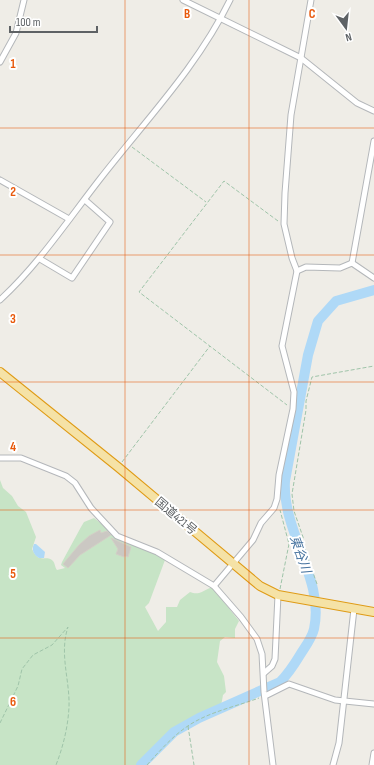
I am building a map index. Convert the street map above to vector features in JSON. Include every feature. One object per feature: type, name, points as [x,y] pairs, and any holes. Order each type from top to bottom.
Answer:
[{"type":"highway","name":"国道421号","points":[[0,372],[118,467],[260,586],[278,595],[310,602],[374,612]]},
{"type":"street","points":[[0,62],[16,33],[24,0]]},
{"type":"street","points":[[183,0],[301,58],[357,103],[374,111]]},
{"type":"street","points":[[0,300],[40,259],[69,219],[199,52],[216,29],[230,0]]},
{"type":"street","points":[[214,586],[253,540],[261,523],[274,508],[277,499],[279,475],[293,409],[294,392],[282,346],[297,271],[292,258],[284,224],[289,132],[311,0]]},
{"type":"street","points":[[352,263],[374,141]]},
{"type":"street","points":[[0,180],[69,219]]},
{"type":"street","points":[[40,259],[72,278],[110,222],[85,200]]},
{"type":"street","points":[[297,271],[306,267],[340,268],[352,263]]},
{"type":"street","points":[[352,263],[374,278]]},
{"type":"street","points":[[0,458],[21,458],[66,476],[75,483],[91,508],[117,536],[157,552],[214,586],[241,617],[257,639],[262,654],[264,694],[273,765]]},
{"type":"street","points":[[264,673],[272,666],[275,659],[278,595]]},
{"type":"street","points":[[333,765],[339,743],[354,609]]},
{"type":"street","points":[[264,694],[289,684],[308,692],[344,701],[374,704]]},
{"type":"street","points":[[372,765],[374,753]]},
{"type":"path","points":[[128,144],[207,203]]},
{"type":"path","points":[[283,402],[139,292],[224,181],[280,223],[284,224]]},
{"type":"path","points":[[118,467],[210,346]]},
{"type":"path","points":[[317,584],[305,550],[303,537],[294,511],[292,494],[306,410],[307,393],[312,377],[374,366]]},
{"type":"path","points":[[277,499],[289,544],[278,595]]},
{"type":"path","points":[[0,723],[18,686],[22,669],[32,655],[52,646],[68,627],[64,642],[68,716],[63,745],[56,765]]},
{"type":"path","points":[[147,765],[177,733],[201,718],[264,694]]},
{"type":"path","points":[[188,726],[194,765]]},
{"type":"green space","points":[[0,480],[3,488],[12,496],[18,506],[26,512],[36,537],[32,549],[35,554],[37,557],[48,558],[53,561],[57,570],[65,568],[61,565],[62,562],[84,522],[94,518],[111,531],[164,558],[165,560],[149,603],[145,607],[158,631],[166,622],[166,607],[177,607],[180,600],[190,592],[199,593],[212,587],[239,621],[235,629],[235,638],[225,637],[220,641],[217,662],[224,676],[226,692],[223,695],[221,706],[190,720],[168,735],[143,765],[0,765]]},
{"type":"water","points":[[34,544],[45,552],[44,558],[39,558],[34,554]]},
{"type":"building","points":[[100,530],[101,533],[107,531],[111,535],[80,555],[68,568],[63,564],[79,545],[89,536]]},
{"type":"building","points":[[111,538],[131,547],[128,557],[116,554],[118,549]]},
{"type":"waterway","name":"東谷川","points":[[141,765],[174,732],[199,718],[280,682],[293,666],[312,636],[316,611],[314,592],[290,519],[286,500],[285,481],[308,355],[318,321],[336,301],[374,290]]}]
